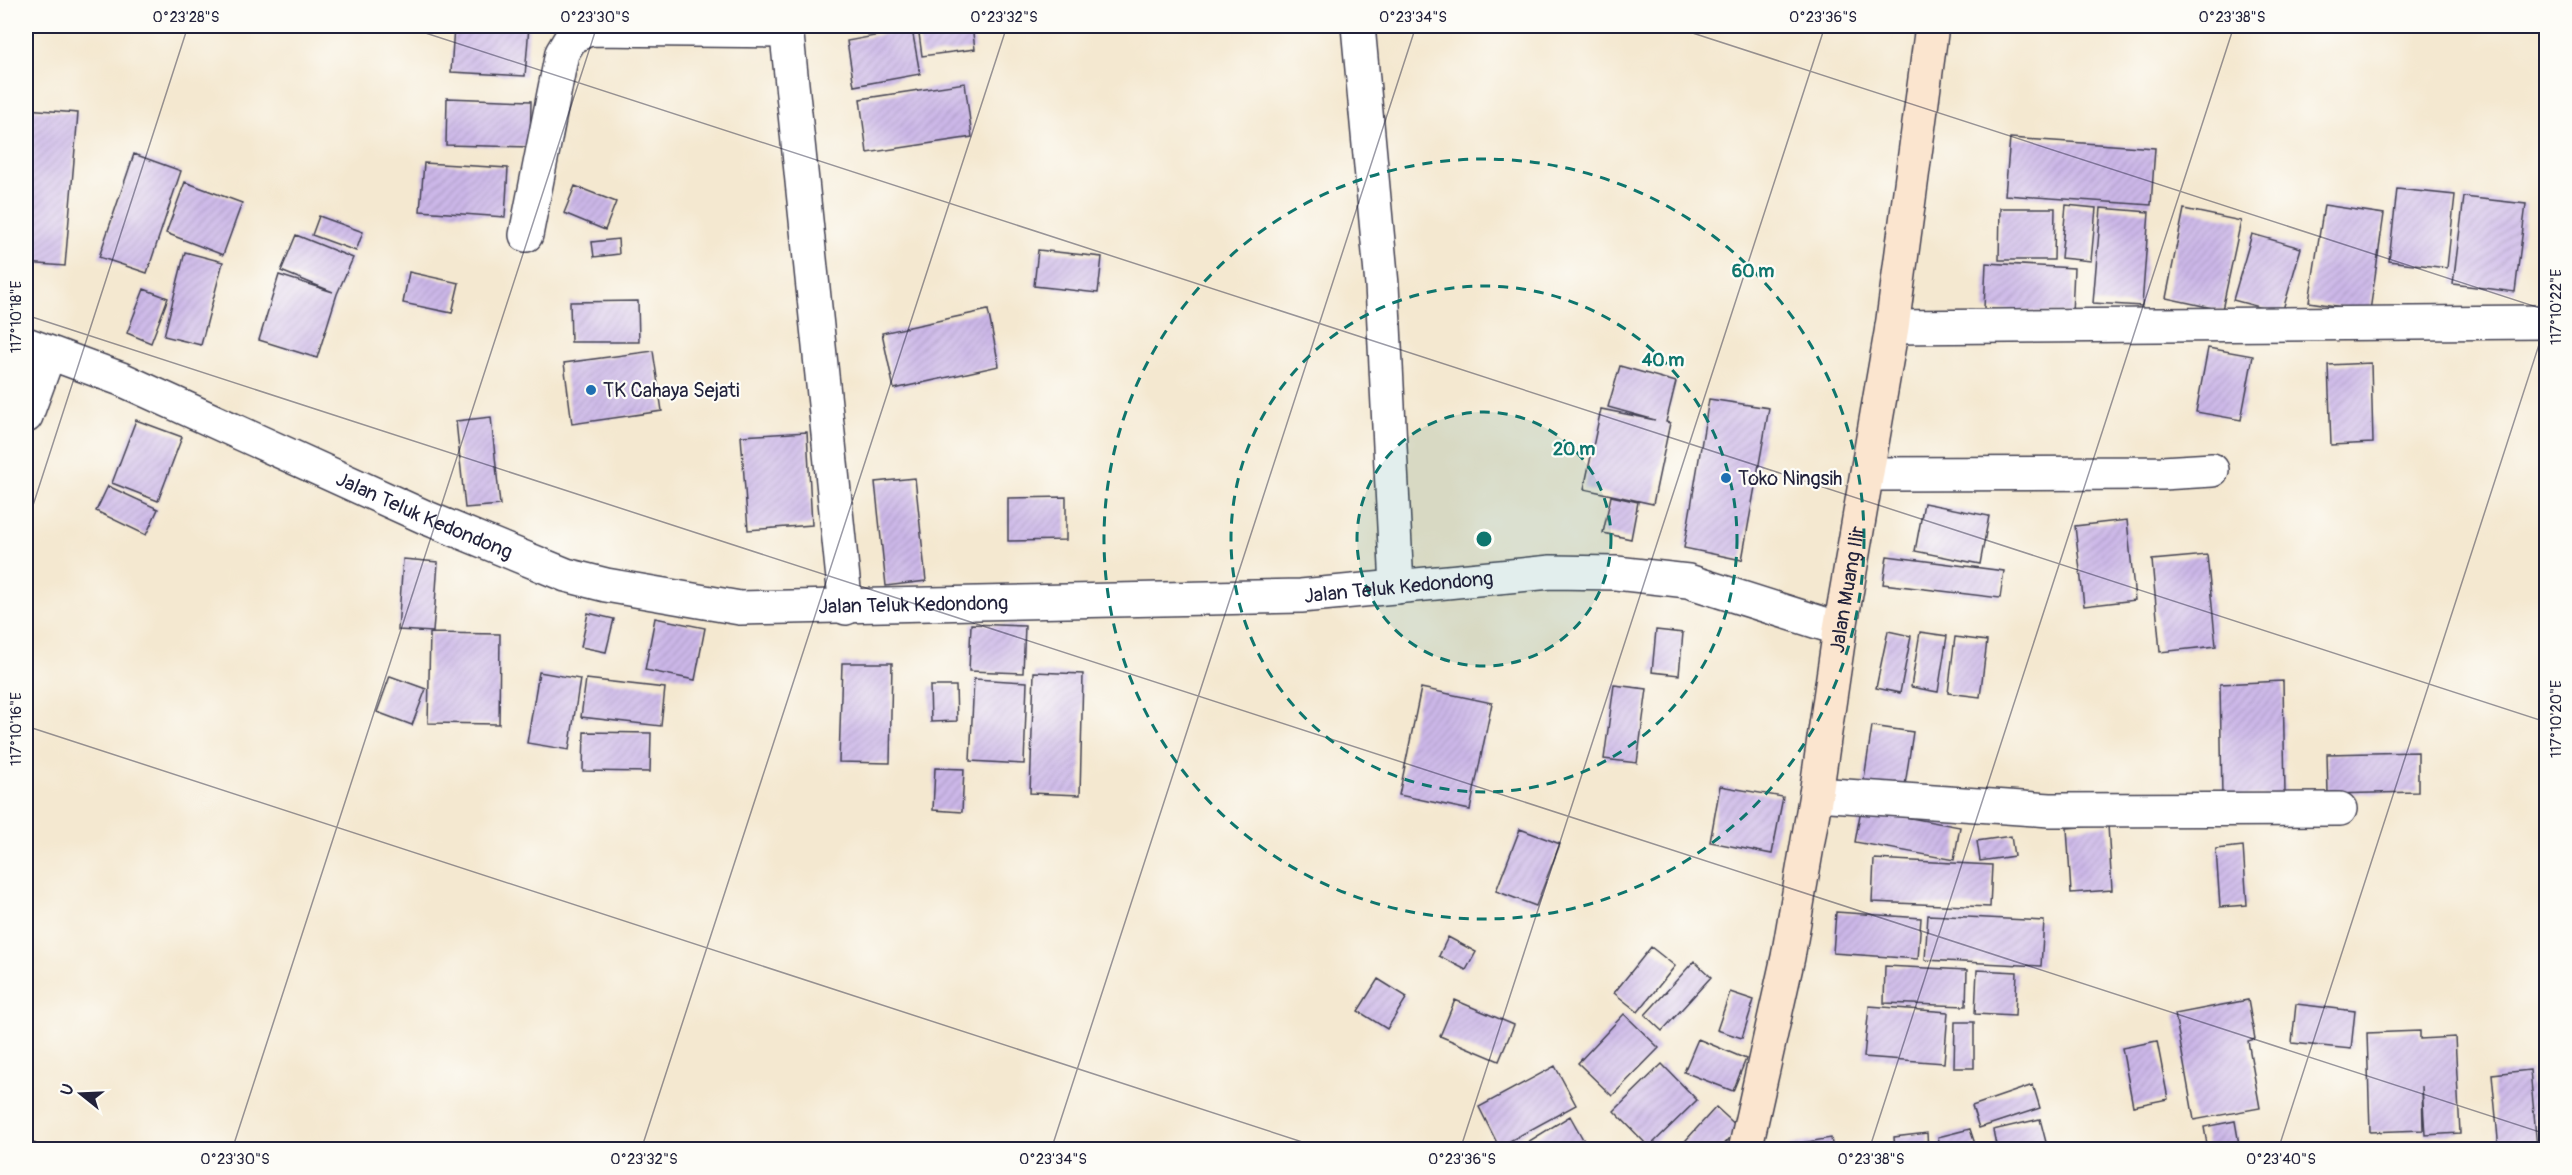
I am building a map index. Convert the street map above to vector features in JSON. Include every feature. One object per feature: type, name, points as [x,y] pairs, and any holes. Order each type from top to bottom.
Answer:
[{"type":"main road","name":"Jalan Muang Ilir","points":[[1745,1149],[1788,957],[1816,794],[1840,630],[1892,327],[1932,26]]},
{"type":"street","points":[[1358,26],[1382,285],[1397,587]]},
{"type":"street","points":[[526,234],[562,52],[571,38],[588,29],[786,28],[846,608]]},
{"type":"street","points":[[1892,327],[2547,322]]},
{"type":"street","points":[[26,416],[37,349]]},
{"type":"street","name":"Jalan Teluk Kedondong","points":[[37,349],[121,380],[427,518],[566,575],[606,585],[740,608],[846,608],[1301,596],[1551,572],[1616,573],[1688,581],[1840,630]]},
{"type":"street","points":[[1867,474],[2162,473],[2212,470]]},
{"type":"street","points":[[1816,794],[2050,810],[2340,809]]},
{"type":"building","points":[[454,26],[529,26],[525,76],[451,72]]},
{"type":"building","points":[[918,26],[972,26],[975,49],[922,56]]},
{"type":"building","points":[[912,29],[920,74],[854,86],[847,41]]},
{"type":"building","points":[[965,83],[972,137],[867,153],[860,99]]},
{"type":"building","points":[[447,98],[531,101],[530,147],[446,145]]},
{"type":"building","points":[[26,109],[78,113],[65,266],[26,263]]},
{"type":"building","points":[[2010,138],[2155,148],[2151,205],[2005,195]]},
{"type":"building","points":[[134,154],[181,171],[147,273],[99,257]]},
{"type":"building","points":[[424,163],[508,168],[505,217],[420,211]]},
{"type":"building","points":[[185,182],[242,203],[223,255],[166,233]]},
{"type":"building","points":[[575,186],[616,202],[605,230],[564,213]]},
{"type":"building","points":[[2397,189],[2455,195],[2447,268],[2389,261]]},
{"type":"building","points":[[2464,197],[2526,204],[2515,292],[2453,284]]},
{"type":"building","points":[[2066,205],[2096,208],[2091,261],[2061,258]]},
{"type":"building","points":[[2324,205],[2384,214],[2370,311],[2309,302]]},
{"type":"building","points":[[2000,208],[2055,208],[2054,260],[1999,260]]},
{"type":"building","points":[[2101,208],[2149,212],[2142,306],[2093,303]]},
{"type":"building","points":[[2184,209],[2241,221],[2222,310],[2166,298]]},
{"type":"building","points":[[319,216],[363,232],[356,251],[312,235]]},
{"type":"building","points":[[2252,234],[2301,248],[2282,313],[2233,300]]},
{"type":"building","points":[[296,235],[353,258],[337,294],[317,358],[259,340],[279,275],[333,292],[281,271]]},
{"type":"building","points":[[618,239],[619,254],[594,257],[592,242]]},
{"type":"building","points":[[1038,250],[1102,257],[1098,293],[1034,286]]},
{"type":"building","points":[[185,252],[223,262],[201,345],[164,336]]},
{"type":"building","points":[[1986,263],[2074,268],[2072,314],[1984,309]]},
{"type":"building","points":[[409,272],[459,283],[452,313],[403,303]]},
{"type":"building","points":[[144,289],[168,298],[151,343],[127,333]]},
{"type":"building","points":[[638,301],[639,342],[571,342],[570,302]]},
{"type":"building","points":[[988,310],[999,366],[894,389],[882,333]]},
{"type":"building","points":[[2208,348],[2253,356],[2241,420],[2196,412]]},
{"type":"building","points":[[653,351],[662,411],[572,424],[564,363]]},
{"type":"building","points":[[2371,363],[2373,443],[2331,445],[2328,365]]},
{"type":"building","points":[[1620,366],[1676,382],[1666,422],[1670,423],[1653,504],[1584,489],[1601,409],[1655,420],[1608,407]]},
{"type":"building","name":"Toko Ningsih","points":[[1709,399],[1769,408],[1742,560],[1684,548]]},
{"type":"building","points":[[491,417],[500,505],[465,508],[456,421]]},
{"type":"building","points":[[136,420],[182,437],[158,501],[112,483]]},
{"type":"building","points":[[807,432],[812,525],[748,530],[741,436]]},
{"type":"building","points":[[915,478],[926,581],[886,586],[875,482]]},
{"type":"building","points":[[108,486],[158,509],[146,535],[96,511]]},
{"type":"building","points":[[1611,496],[1638,502],[1631,539],[1603,533]]},
{"type":"building","points":[[1066,497],[1066,540],[1008,541],[1008,498]]},
{"type":"building","points":[[1924,503],[1989,516],[1980,564],[1915,551]]},
{"type":"building","points":[[2127,520],[2135,600],[2084,606],[2075,526]]},
{"type":"building","points":[[2207,555],[2216,646],[2160,652],[2152,560]]},
{"type":"building","points":[[1887,556],[2004,571],[2000,598],[1883,584]]},
{"type":"building","points":[[403,559],[438,562],[433,632],[398,630]]},
{"type":"building","points":[[588,613],[614,619],[606,652],[581,647]]},
{"type":"building","points":[[655,618],[705,628],[695,680],[645,670]]},
{"type":"building","points":[[971,624],[1025,626],[1023,673],[969,671]]},
{"type":"building","points":[[1656,630],[1683,633],[1679,675],[1652,672]]},
{"type":"building","points":[[1888,631],[1911,636],[1900,693],[1876,688]]},
{"type":"building","points":[[1920,632],[1947,636],[1938,692],[1911,687]]},
{"type":"building","points":[[430,633],[500,634],[499,724],[428,723]]},
{"type":"building","points":[[1955,637],[1987,641],[1980,697],[1948,693]]},
{"type":"building","points":[[842,663],[892,663],[890,763],[839,762]]},
{"type":"building","points":[[539,672],[580,679],[569,750],[527,743]]},
{"type":"building","points":[[1034,672],[1083,674],[1080,795],[1030,793]]},
{"type":"building","points":[[390,676],[426,689],[412,725],[377,712]]},
{"type":"building","points":[[586,679],[665,688],[661,726],[581,717]]},
{"type":"building","points":[[974,679],[1027,682],[1024,764],[970,761]]},
{"type":"building","points":[[2283,681],[2285,795],[2222,797],[2220,684]]},
{"type":"building","points":[[1614,685],[1647,689],[1637,763],[1604,759]]},
{"type":"building","points":[[930,686],[956,686],[957,721],[931,722]]},
{"type":"building","points":[[1421,688],[1492,703],[1470,810],[1399,795]]},
{"type":"building","points":[[1872,726],[1913,732],[1904,792],[1863,786]]},
{"type":"building","points":[[584,732],[651,733],[650,772],[583,771]]},
{"type":"building","points":[[2418,752],[2418,792],[2328,794],[2327,754]]},
{"type":"building","points":[[935,768],[964,769],[962,812],[933,810]]},
{"type":"building","points":[[1720,786],[1783,797],[1772,854],[1710,842]]},
{"type":"building","points":[[1861,809],[1960,827],[1954,860],[1855,842]]},
{"type":"building","points":[[2108,825],[2112,890],[2071,893],[2067,828]]},
{"type":"building","points":[[1520,829],[1560,844],[1536,906],[1496,891]]},
{"type":"building","points":[[2011,836],[2014,856],[1980,861],[1977,841]]},
{"type":"building","points":[[2243,846],[2247,905],[2220,907],[2216,849]]},
{"type":"building","points":[[1874,859],[1992,865],[1990,907],[1872,902]]},
{"type":"building","points":[[1836,912],[1921,918],[1918,959],[1833,953]]},
{"type":"building","points":[[1928,915],[2044,921],[2041,966],[1925,960]]},
{"type":"building","points":[[1448,937],[1476,952],[1466,970],[1439,956]]},
{"type":"building","points":[[1651,947],[1675,966],[1638,1012],[1614,993]]},
{"type":"building","points":[[1694,961],[1711,977],[1662,1031],[1645,1015]]},
{"type":"building","points":[[1885,966],[1967,970],[1966,1006],[1884,1003]]},
{"type":"building","points":[[1977,970],[2017,972],[2015,1016],[1975,1014]]},
{"type":"building","points":[[1378,979],[1407,997],[1387,1029],[1358,1011]]},
{"type":"building","points":[[1730,992],[1754,1000],[1742,1038],[1717,1030]]},
{"type":"building","points":[[1455,1000],[1514,1025],[1499,1061],[1440,1036]]},
{"type":"building","points":[[2248,1000],[2255,1039],[2248,1041],[2260,1108],[2194,1120],[2175,1014]]},
{"type":"building","points":[[2296,1004],[2355,1011],[2351,1049],[2292,1043]]},
{"type":"building","points":[[1869,1006],[1948,1012],[1944,1063],[1864,1057]]},
{"type":"building","points":[[1624,1014],[1659,1048],[1612,1096],[1578,1063]]},
{"type":"building","points":[[1955,1022],[1974,1022],[1974,1068],[1954,1068]]},
{"type":"building","points":[[2420,1031],[2420,1039],[2455,1037],[2460,1133],[2425,1135],[2422,1086],[2423,1130],[2370,1132],[2367,1033]]},
{"type":"building","points":[[1698,1039],[1746,1059],[1733,1091],[1684,1072]]},
{"type":"building","points":[[2157,1041],[2168,1099],[2133,1106],[2122,1048]]},
{"type":"building","points":[[1662,1064],[1697,1100],[1649,1147],[1614,1111]]},
{"type":"building","points":[[1555,1066],[1576,1105],[1499,1147],[1479,1107]]},
{"type":"building","points":[[2530,1070],[2537,1147],[2499,1150],[2492,1074]]},
{"type":"building","points":[[2033,1085],[2040,1108],[1979,1128],[1972,1106]]},
{"type":"building","points":[[1716,1107],[1739,1128],[1719,1150],[1677,1150]]},
{"type":"building","points":[[1570,1116],[1589,1150],[1519,1150],[1518,1148]]},
{"type":"building","points":[[2040,1119],[2048,1150],[1997,1150],[1993,1130]]},
{"type":"building","points":[[2235,1121],[2240,1150],[2208,1150],[2204,1127]]},
{"type":"building","points":[[1970,1129],[1976,1147],[1941,1150],[1938,1137]]},
{"type":"building","points":[[1927,1133],[1928,1150],[1895,1150],[1894,1137]]},
{"type":"building","points":[[1831,1138],[1833,1150],[1790,1150],[1789,1145]]},
{"type":"place","name":"TK Cahaya Sejati","points":[[591,390]]},
{"type":"place","name":"Toko Ningsih","points":[[1726,478]]}]
